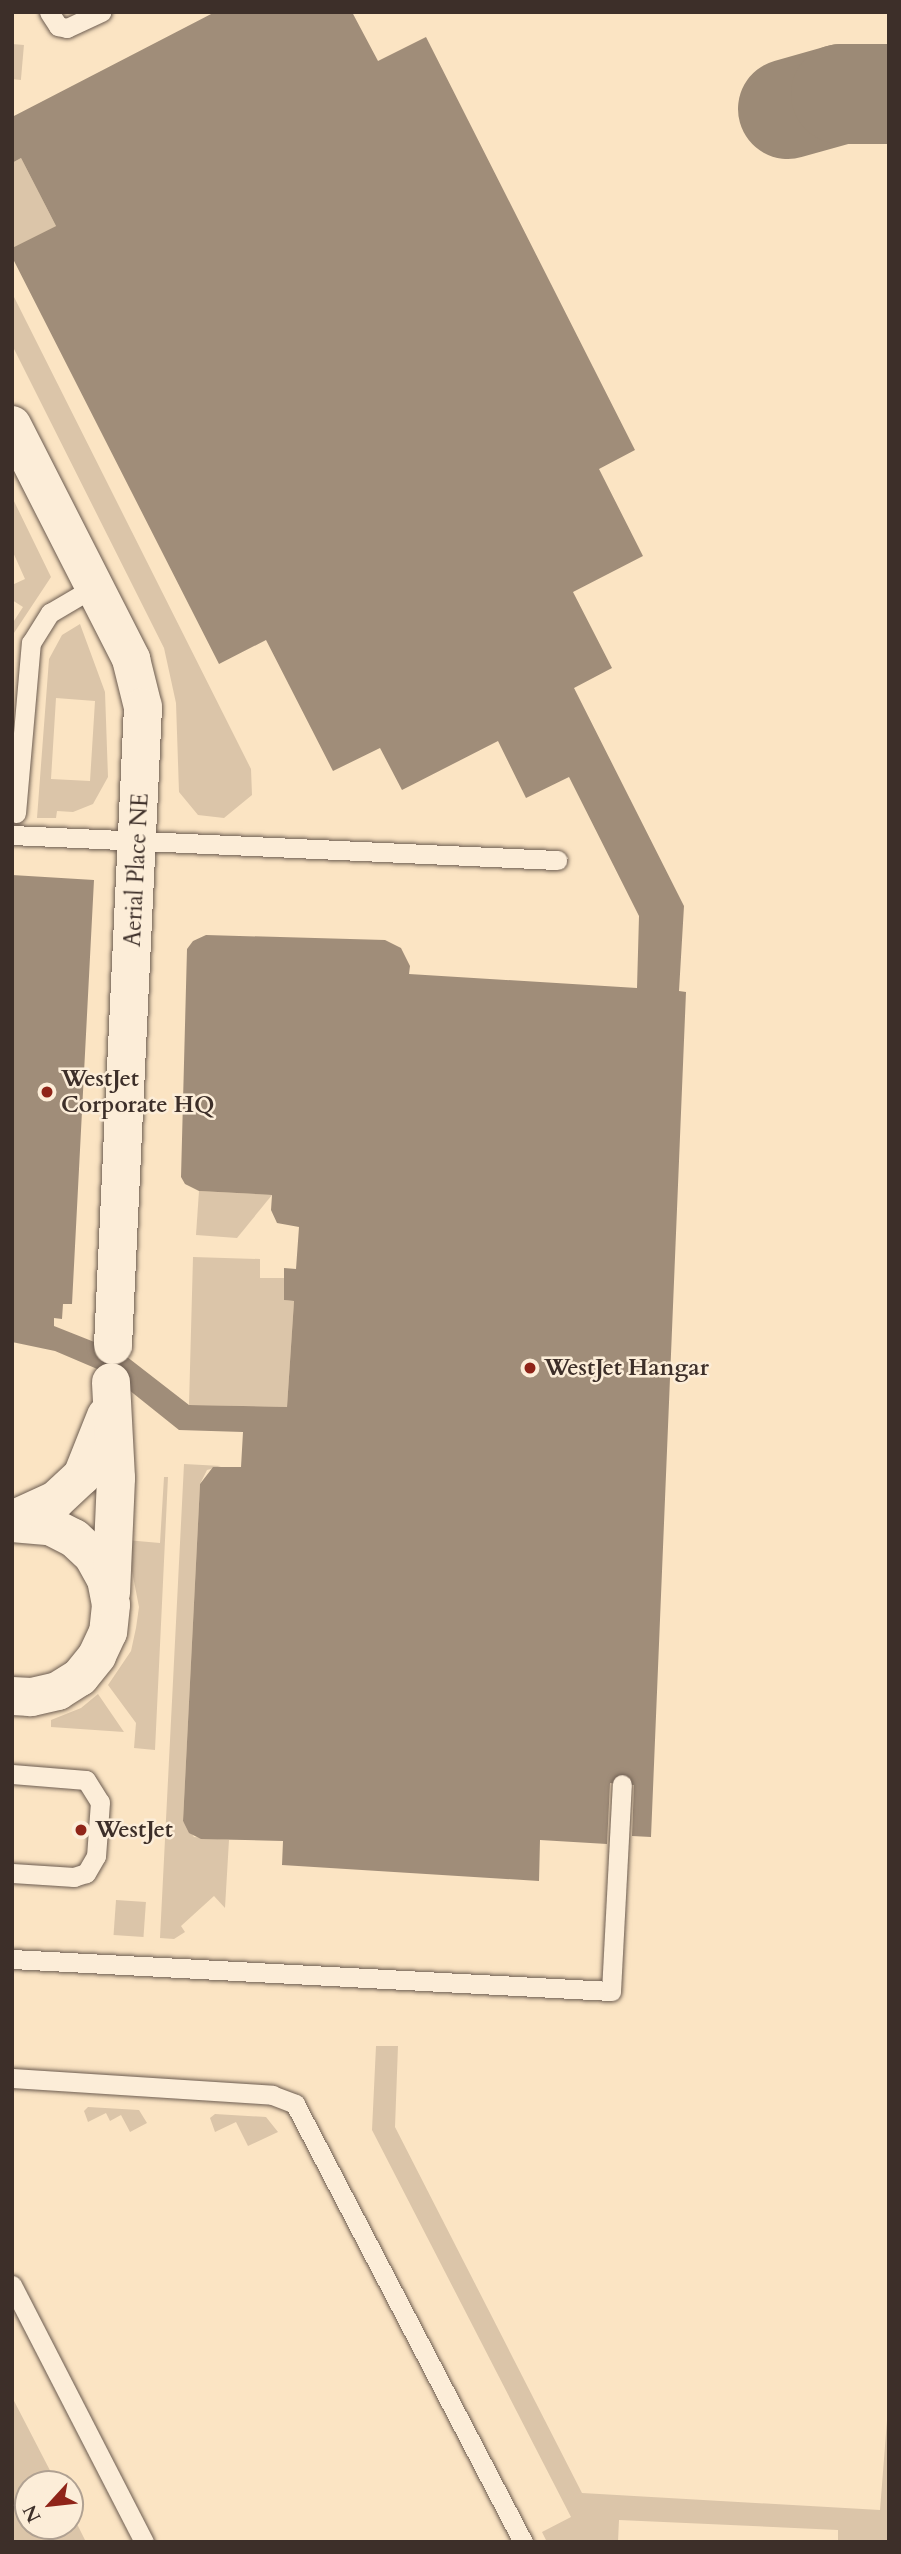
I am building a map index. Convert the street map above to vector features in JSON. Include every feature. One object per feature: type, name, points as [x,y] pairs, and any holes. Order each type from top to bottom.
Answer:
[{"type":"street","name":"Aerial Place NE","points":[[12,425],[131,659],[143,708],[112,1376]]},
{"type":"street","points":[[12,1521],[56,1500],[82,1476],[112,1376]]},
{"type":"street","points":[[12,1696],[31,1697],[58,1690],[80,1677],[97,1656],[108,1632],[116,1478],[112,1376]]},
{"type":"street","points":[[12,1521],[50,1526],[74,1538],[93,1556],[106,1579],[111,1605]]},
{"type":"lane","points":[[49,12],[62,28],[101,12]]},
{"type":"lane","points":[[16,813],[31,643],[50,613],[96,586]]},
{"type":"lane","points":[[12,835],[557,860]]},
{"type":"lane","points":[[12,1774],[86,1780],[100,1802],[96,1856],[86,1873],[74,1877],[12,1873]]},
{"type":"lane","points":[[12,1959],[611,1991],[622,1784]]},
{"type":"lane","points":[[12,2078],[272,2095],[295,2104],[523,2542]]},
{"type":"lane","points":[[12,2285],[145,2542]]},
{"type":"shaded area","points":[[12,44],[24,45],[21,80],[12,79]]},
{"type":"shaded area","points":[[21,158],[56,226],[12,248],[12,163]]},
{"type":"shaded area","points":[[12,293],[251,769],[252,795],[224,818],[198,815],[179,792],[176,703],[164,648],[12,345]]},
{"type":"shaded area","points":[[12,497],[51,577],[12,636],[12,624],[23,607],[12,600],[12,585],[25,579],[12,550]]},
{"type":"shaded area","points":[[80,624],[105,692],[108,777],[93,804],[73,812],[57,811],[56,818],[37,818],[49,659],[62,635]],"holes":[[[56,698],[95,701],[90,781],[51,779]]]},
{"type":"shaded area","points":[[199,1191],[272,1195],[237,1238],[196,1235]]},
{"type":"shaded area","points":[[193,1257],[260,1259],[260,1278],[284,1278],[284,1300],[294,1301],[287,1407],[189,1405]]},
{"type":"shaded area","points":[[184,1464],[221,1466],[207,1470],[200,1484],[183,1821],[194,1837],[229,1840],[225,1908],[214,1896],[181,1926],[185,1932],[174,1939],[160,1938]]},
{"type":"shaded area","points":[[164,1477],[168,1477],[155,1750],[134,1748],[136,1723],[108,1685],[131,1651],[139,1607],[126,1540],[160,1543]]},
{"type":"shaded area","points":[[98,1694],[124,1732],[51,1727],[51,1720],[81,1708]]},
{"type":"shaded area","points":[[116,1900],[146,1902],[143,1937],[114,1935]]},
{"type":"shaded area","points":[[376,2046],[398,2046],[395,2127],[582,2493],[880,2510],[889,2395],[889,2542],[838,2542],[838,2530],[619,2520],[618,2542],[547,2542],[542,2532],[571,2517],[372,2130]]},
{"type":"shaded area","points":[[88,2107],[139,2110],[147,2123],[130,2132],[121,2115],[110,2121],[106,2113],[88,2122],[84,2111]]},
{"type":"shaded area","points":[[215,2114],[266,2117],[278,2132],[248,2146],[236,2122],[215,2132],[210,2118]]},
{"type":"shaded area","points":[[12,2397],[50,2470],[14,2470],[14,2540],[84,2538],[86,2542],[12,2542]]},
{"type":"building","points":[[215,12],[352,12],[378,61],[426,37],[635,450],[599,469],[643,556],[573,592],[612,668],[574,688],[684,906],[679,991],[686,992],[651,1837],[632,1836],[634,1785],[610,1783],[607,1844],[540,1840],[539,1881],[282,1865],[283,1841],[201,1839],[189,1833],[183,1821],[200,1484],[213,1467],[241,1467],[243,1432],[179,1430],[109,1374],[55,1351],[12,1342],[12,875],[94,880],[72,1304],[63,1304],[62,1319],[54,1318],[54,1326],[122,1353],[189,1405],[287,1407],[294,1301],[284,1300],[284,1268],[296,1269],[299,1227],[277,1223],[271,1210],[272,1195],[199,1191],[185,1184],[181,1177],[187,949],[193,941],[206,935],[385,940],[401,948],[410,966],[409,974],[637,988],[639,916],[569,777],[526,798],[498,741],[402,790],[380,748],[333,771],[266,640],[219,664],[12,257],[12,248],[56,226],[21,158],[12,163],[12,117]]},
{"type":"taxiway","points":[[788,109],[841,94],[889,94]]},
{"type":"place","name":"WestJet Corporate HQ","points":[[47,1092]]},
{"type":"place","name":"WestJet Hangar","points":[[530,1368]]},
{"type":"place","name":"WestJet","points":[[81,1830]]}]
